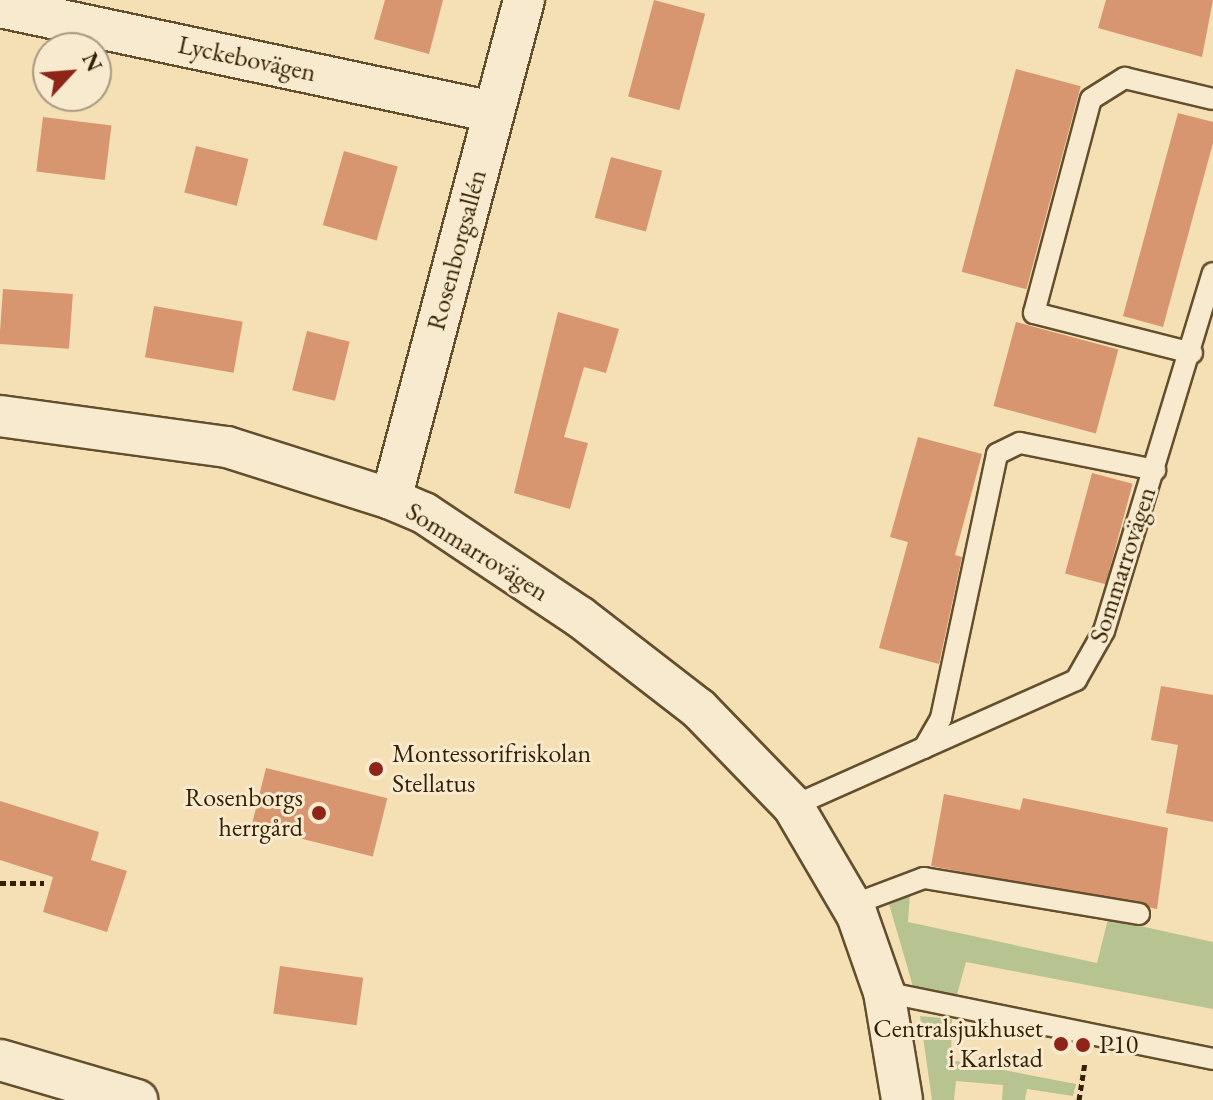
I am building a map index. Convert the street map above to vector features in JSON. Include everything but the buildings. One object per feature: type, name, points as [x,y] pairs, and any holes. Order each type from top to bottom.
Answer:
[{"type":"street","name":"Rosenborgsallén","points":[[391,499],[524,0]]},
{"type":"street","name":"Lyckebovägen","points":[[7,5],[493,112]]},
{"type":"street","name":"Sommarrovägen","points":[[0,416],[227,447],[391,499],[424,513],[580,617],[699,709],[793,806],[852,905],[884,992],[902,1100]]},
{"type":"street","points":[[0,1060],[137,1100]]},
{"type":"lane","points":[[1192,353],[1034,313],[1091,99],[1125,78],[1213,99]]},
{"type":"lane","name":"Sommarrovägen","points":[[793,806],[1076,680],[1104,631],[1192,353],[1213,273]]},
{"type":"lane","name":"Sommarrovägen","points":[[924,748],[941,718],[997,454],[1020,443],[1155,470]]},
{"type":"lane","points":[[852,905],[924,878],[1139,914]]},
{"type":"lane","points":[[884,992],[1213,1059]]},
{"type":"path","points":[[0,883],[44,883]]},
{"type":"path","points":[[1079,1100],[1090,1035]]},
{"type":"green space","points":[[910,892],[908,922],[1097,963],[1108,919],[1213,942],[1213,1009],[966,962],[956,998],[914,990],[889,904]]},
{"type":"green space","points":[[920,1016],[952,1019],[951,1060],[1076,1084],[1073,1096],[1027,1089],[1025,1100],[1002,1100],[1003,1085],[956,1081],[954,1100],[932,1100]]},
{"type":"place","name":"Montessorifriskolan Stellatus","points":[[376,769]]},
{"type":"place","name":"Rosenborgs herrgård","points":[[319,813]]},
{"type":"place","name":"Centralsjukhuset i Karlstad","points":[[1061,1044]]},
{"type":"place","name":"P10","points":[[1083,1045]]}]
